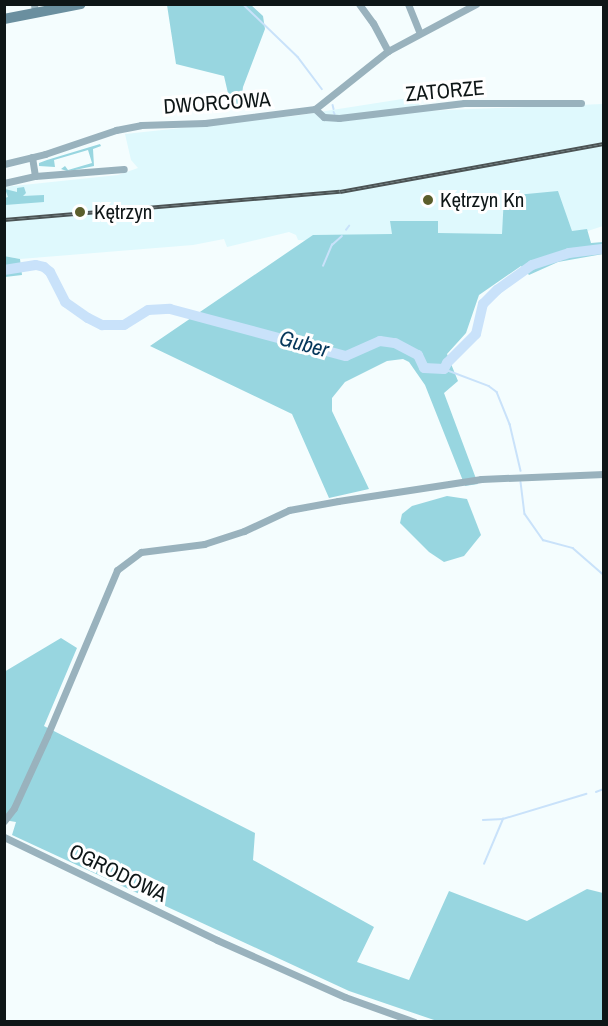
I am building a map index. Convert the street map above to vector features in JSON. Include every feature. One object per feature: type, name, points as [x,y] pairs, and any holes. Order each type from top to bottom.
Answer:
[{"type":"street","points":[[4,20],[34,9],[81,4]]},
{"type":"street","points":[[359,4],[373,23],[388,51]]},
{"type":"street","points":[[408,4],[420,33]]},
{"type":"street","points":[[315,109],[388,51],[476,4]]},
{"type":"street","name":"ZATORZE","points":[[315,109],[324,117],[339,118],[464,103],[581,103]]},
{"type":"street","name":"DWORCOWA","points":[[4,164],[116,130],[141,125],[205,123],[315,109]]},
{"type":"street","points":[[32,157],[35,176]]},
{"type":"street","points":[[4,183],[35,176],[124,169]]},
{"type":"street","points":[[4,821],[14,808],[37,757],[117,570],[141,552],[204,544],[244,531],[289,510],[338,501],[481,479],[603,474]]},
{"type":"street","name":"OGRODOWA","points":[[4,837],[217,940],[345,997],[415,1022]]},
{"type":"shaded area","points":[[167,5],[251,5],[263,16],[265,29],[243,87],[241,102],[237,106],[230,102],[224,76],[176,64]]},
{"type":"shaded area","points":[[415,97],[423,111],[603,104],[603,226],[530,250],[298,240],[296,235],[289,232],[227,247],[224,239],[193,245],[20,259],[5,256],[4,187],[118,175],[138,168],[131,160],[125,134],[294,116]]},
{"type":"shaded area","points":[[100,144],[101,146],[93,149],[94,166],[67,171],[61,169],[65,166],[68,170],[92,163],[88,150],[54,160],[55,167],[39,166],[39,163],[47,160]]},
{"type":"shaded area","points":[[24,187],[26,193],[23,196],[44,195],[44,202],[5,205],[5,198],[8,197],[5,189],[17,192],[17,188]]},
{"type":"shaded area","points":[[558,191],[572,231],[587,229],[591,243],[603,242],[603,254],[558,262],[529,275],[521,266],[479,295],[466,333],[447,354],[458,381],[444,393],[478,484],[465,486],[425,385],[409,362],[403,359],[387,361],[345,382],[332,398],[332,411],[369,489],[329,498],[292,414],[150,346],[313,235],[392,234],[390,221],[438,221],[438,233],[502,234],[504,196]]},
{"type":"shaded area","points":[[4,256],[20,259],[22,275],[5,277]]},
{"type":"shaded area","points":[[447,496],[467,499],[481,535],[464,556],[444,562],[429,552],[400,523],[402,514],[412,506]]},
{"type":"shaded area","points":[[61,638],[77,648],[44,726],[255,833],[253,860],[374,927],[357,962],[409,980],[449,891],[527,921],[587,889],[603,893],[603,1021],[437,1021],[349,991],[12,835],[16,822],[4,820],[4,672]]},
{"type":"waterway","points":[[243,4],[298,57],[322,89]]},
{"type":"waterway","points":[[333,105],[334,109]]},
{"type":"waterway","points":[[346,230],[349,226]]},
{"type":"waterway","points":[[323,266],[332,245],[342,236]]},
{"type":"waterway","name":"Guber","points":[[4,270],[36,265],[44,267],[50,272],[65,302],[102,325],[124,325],[148,310],[170,309],[346,356],[380,341],[395,343],[418,355],[424,368],[444,369],[447,363],[476,334],[483,304],[497,290],[532,265],[569,253],[604,249]]},
{"type":"waterway","points":[[444,369],[489,386],[497,392],[510,424],[521,471]]},
{"type":"waterway","points":[[521,482],[525,514],[543,540],[573,548],[604,575]]},
{"type":"waterway","points":[[596,792],[604,789]]},
{"type":"waterway","points":[[483,820],[503,819],[586,794]]},
{"type":"waterway","points":[[484,864],[503,819]]},
{"type":"railway","points":[[4,220],[340,192],[604,144]]},
{"type":"place","name":"Kętrzyn Kn","points":[[428,200]]},
{"type":"place","name":"Kętrzyn","points":[[80,212]]}]
